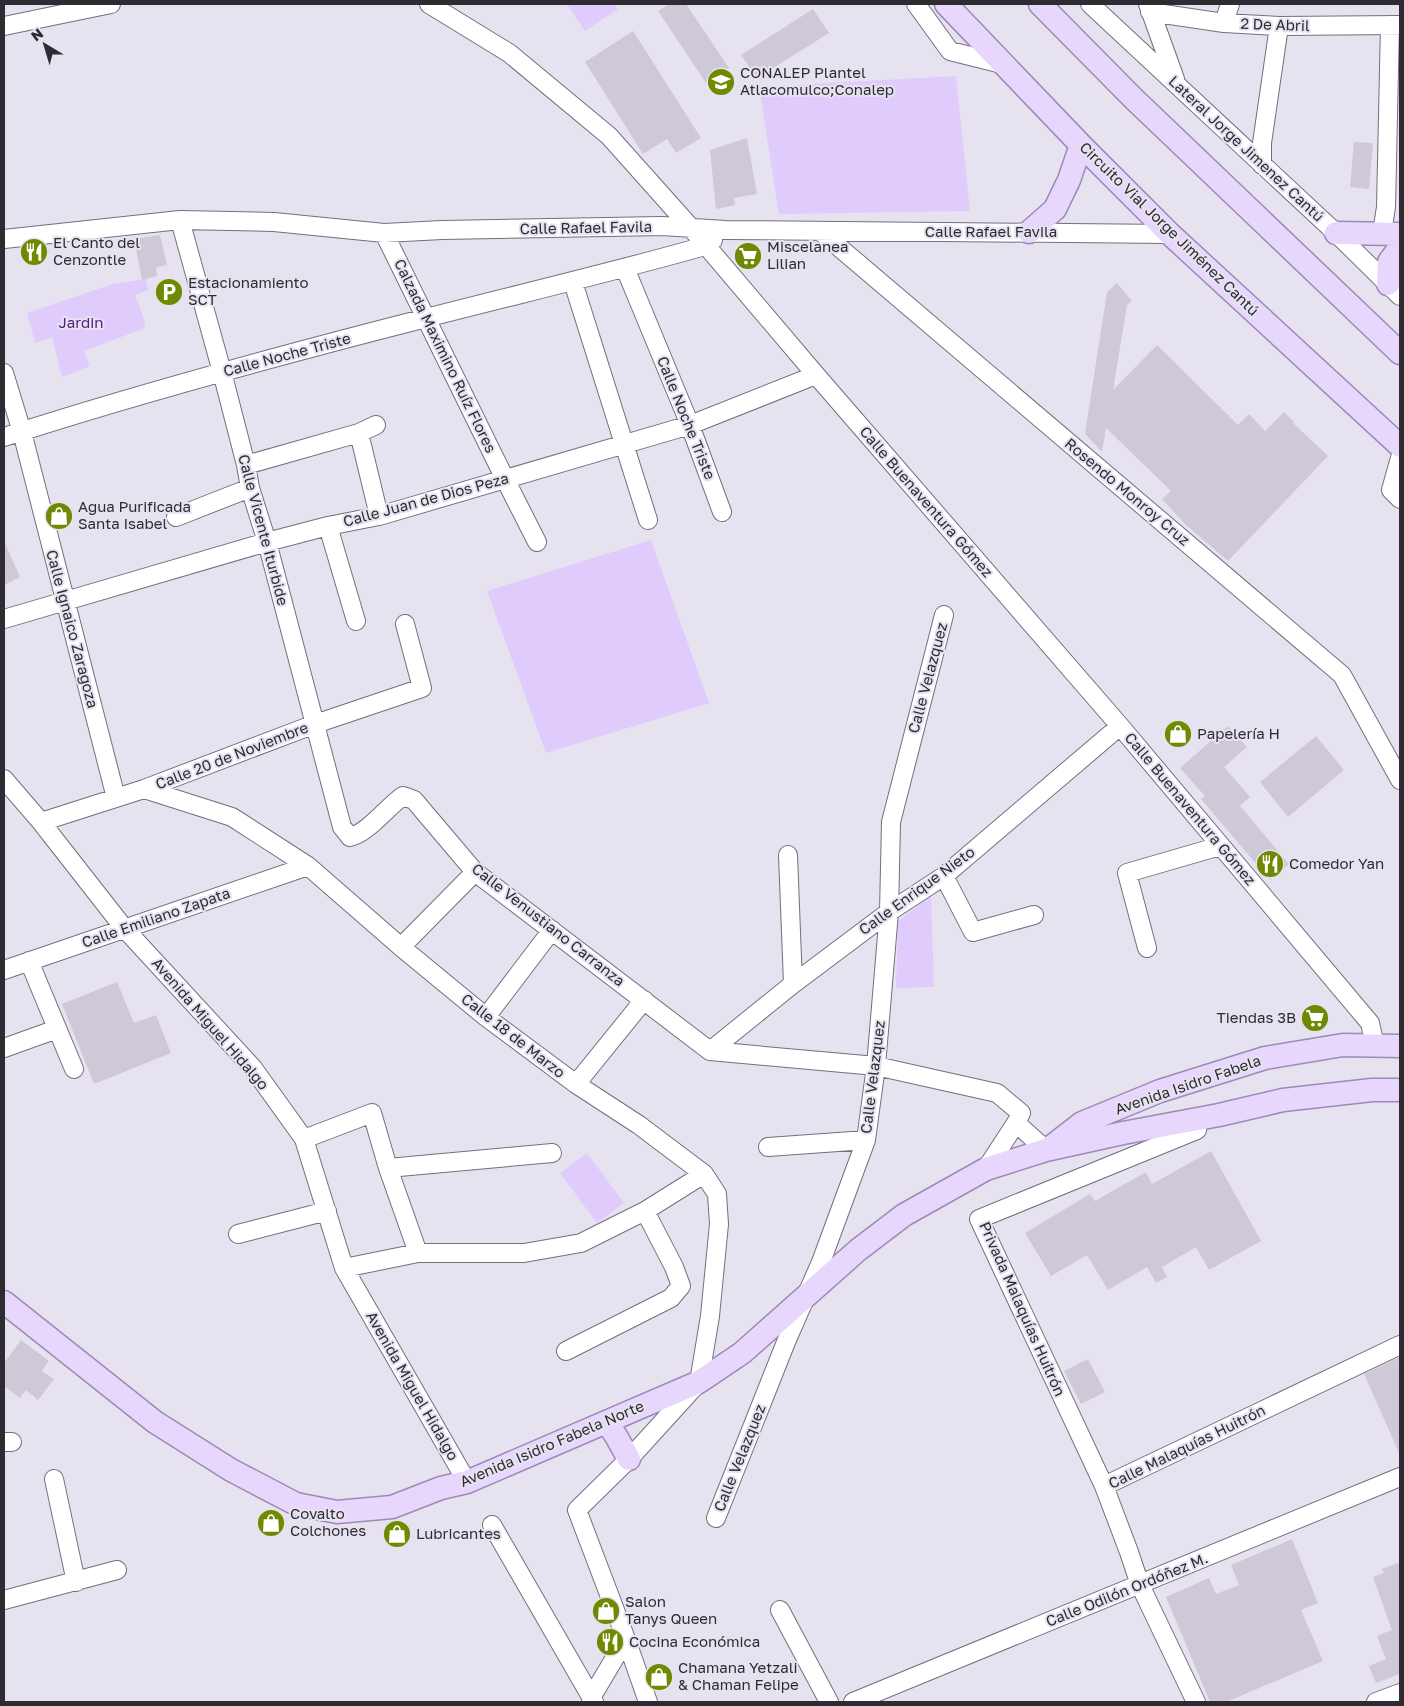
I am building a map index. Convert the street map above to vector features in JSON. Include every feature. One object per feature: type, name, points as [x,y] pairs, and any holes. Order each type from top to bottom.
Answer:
[{"type":"main road","name":"Circuito Vial Jorge Jiménez Cantú","points":[[946,4],[1002,64],[1170,234],[1400,446]]},
{"type":"main road","points":[[1040,4],[1134,99],[1400,353]]},
{"type":"main road","points":[[1029,232],[1055,209],[1069,180],[1081,145]]},
{"type":"main road","points":[[1336,233],[1391,234]]},
{"type":"main road","points":[[1394,290],[1388,262],[1400,247]]},
{"type":"main road","name":"Avenida Isidro Fabela","points":[[1046,1150],[1082,1122],[1160,1091],[1265,1058],[1343,1045],[1400,1046]]},
{"type":"main road","points":[[1191,1082],[1185,1094],[1186,1108],[1193,1120]]},
{"type":"main road","name":"Avenida Isidro Fabela","points":[[805,1297],[858,1250],[904,1215],[986,1170],[1046,1150],[1283,1100],[1372,1090],[1400,1090]]},
{"type":"main road","name":"Avenida Isidro Fabela Norte","points":[[4,1302],[155,1422],[232,1470],[296,1504],[337,1512],[392,1507],[441,1488],[467,1482],[699,1382],[742,1353],[805,1297]]},
{"type":"main road","points":[[607,1423],[629,1459]]},
{"type":"street","points":[[4,26],[111,4]]},
{"type":"street","name":"Calle Buenaventura Gómez","points":[[430,4],[508,53],[609,136],[692,229],[1120,726],[1370,1023],[1375,1046]]},
{"type":"street","points":[[916,4],[950,51],[1002,64]]},
{"type":"street","name":"Lateral Jorge Jimenez Cantú","points":[[1090,4],[1336,233],[1394,290]]},
{"type":"street","points":[[1224,23],[1230,4]]},
{"type":"street","points":[[1149,8],[1176,84]]},
{"type":"street","name":"2 De Abril","points":[[1149,8],[1224,23],[1279,26],[1395,25]]},
{"type":"street","points":[[1391,234],[1395,25]]},
{"type":"street","points":[[1262,165],[1262,143],[1279,26]]},
{"type":"street","name":"Calle Rafael Favila","points":[[4,239],[180,220],[274,222],[384,233],[442,230],[674,226],[692,229],[725,230],[1170,234]]},
{"type":"street","name":"Calle Vicente Iturbide","points":[[180,220],[342,827],[350,837]]},
{"type":"street","name":"Calle Noche Triste","points":[[4,438],[222,372],[426,318],[573,282],[705,246],[725,230]]},
{"type":"street","name":"Rosendo Monroy Cruz","points":[[820,231],[1342,675],[1400,780]]},
{"type":"street","name":"Calzada Maximino Ruíz Flores","points":[[384,233],[504,479],[538,542]]},
{"type":"street","name":"Calle Noche Triste","points":[[625,268],[690,425],[722,512]]},
{"type":"street","points":[[573,282],[648,520]]},
{"type":"street","name":"Calle Ignaico Zaragoza","points":[[4,373],[22,432],[116,798]]},
{"type":"street","name":"Calle Juan de Dios Peza","points":[[4,620],[65,600],[267,542],[328,526],[379,516],[690,425],[816,375]]},
{"type":"street","points":[[246,465],[359,432],[376,425]]},
{"type":"street","points":[[359,432],[379,516]]},
{"type":"street","points":[[1400,458],[1391,490],[1400,499]]},
{"type":"street","points":[[176,517],[250,488]]},
{"type":"street","points":[[328,526],[356,621]]},
{"type":"street","name":"Calle Velazquez","points":[[716,1518],[786,1342],[821,1262],[866,1140],[876,1066],[889,912],[891,822],[944,615]]},
{"type":"street","name":"Calle 20 de Noviembre","points":[[41,822],[144,789],[315,724],[422,688],[405,624]]},
{"type":"street","name":"Calle Enrique Nieto","points":[[710,1051],[889,912],[944,876],[1120,726]]},
{"type":"street","name":"Avenida Miguel Hidalgo","points":[[4,779],[41,822],[124,928],[253,1068],[304,1139],[344,1268],[467,1482]]},
{"type":"street","name":"Calle 18 de Marzo","points":[[144,789],[232,817],[308,866],[401,947],[486,1017],[576,1084],[639,1125],[704,1174],[717,1194],[719,1224],[710,1316],[699,1382]]},
{"type":"street","name":"Calle Venustiano Carranza","points":[[350,837],[359,835],[392,803],[403,796],[414,800],[475,872],[710,1051]]},
{"type":"street","points":[[1147,948],[1127,873],[1220,846]]},
{"type":"street","points":[[788,855],[794,984]]},
{"type":"street","name":"Calle Emiliano Zapata","points":[[4,970],[308,866]]},
{"type":"street","points":[[401,947],[475,872]]},
{"type":"street","points":[[944,876],[972,932],[1034,915]]},
{"type":"street","points":[[486,1017],[552,930]]},
{"type":"street","points":[[29,961],[74,1069]]},
{"type":"street","points":[[576,1084],[644,1000]]},
{"type":"street","points":[[4,1048],[57,1029]]},
{"type":"street","points":[[710,1051],[876,1066],[997,1093],[1021,1113],[986,1170]]},
{"type":"street","points":[[304,1139],[372,1113],[388,1168],[418,1253]]},
{"type":"street","name":"Privada Malaquías Huitrón","points":[[1104,1486],[979,1219],[1197,1130],[1193,1120]]},
{"type":"street","points":[[1016,1123],[1046,1150]]},
{"type":"street","points":[[768,1147],[866,1140]]},
{"type":"street","points":[[388,1168],[552,1153]]},
{"type":"street","points":[[344,1268],[418,1253],[524,1253],[581,1243],[645,1211],[704,1174]]},
{"type":"street","points":[[238,1234],[327,1211]]},
{"type":"street","points":[[566,1351],[672,1298],[681,1286],[645,1211]]},
{"type":"street","name":"Calle Malaquías Huitrón","points":[[1196,1702],[1140,1585],[1104,1486],[1400,1345]]},
{"type":"street","points":[[648,1702],[577,1510],[629,1459],[699,1382]]},
{"type":"street","name":"Calle Odilón Ordóñez M.","points":[[852,1702],[1400,1477]]},
{"type":"street","points":[[54,1479],[76,1582]]},
{"type":"street","points":[[492,1525],[592,1700]]},
{"type":"street","points":[[4,1600],[117,1570]]},
{"type":"street","points":[[780,1610],[829,1702]]},
{"type":"street","points":[[592,1700],[626,1639]]},
{"type":"street","points":[[1376,1702],[1400,1694]]},
{"type":"green space","points":[[567,4],[615,4],[618,9],[585,31]]},
{"type":"green space","points":[[956,76],[970,211],[779,214],[759,87]]},
{"type":"green space","name":"Jardin","points":[[146,279],[148,290],[135,295],[144,319],[145,328],[84,351],[90,366],[62,377],[52,337],[35,343],[27,313],[113,284]]},
{"type":"green space","points":[[651,540],[709,703],[546,753],[487,591]]},
{"type":"green space","points":[[931,896],[934,987],[896,988],[898,921]]},
{"type":"green space","points":[[587,1153],[624,1203],[597,1223],[560,1173]]},
{"type":"building","points":[[669,4],[686,4],[729,68],[706,83],[658,11]]},
{"type":"building","points":[[813,9],[829,33],[757,78],[741,55]]},
{"type":"building","points":[[633,31],[701,138],[676,153],[667,139],[643,154],[585,62]]},
{"type":"building","points":[[747,138],[757,194],[734,198],[735,205],[716,209],[710,150]]},
{"type":"building","points":[[1354,142],[1373,143],[1369,189],[1350,187]]},
{"type":"building","points":[[160,235],[167,265],[156,267],[157,276],[142,280],[134,239]]},
{"type":"building","points":[[1117,283],[1132,301],[1127,305],[1113,390],[1157,345],[1238,425],[1249,414],[1265,431],[1284,412],[1328,456],[1228,561],[1185,524],[1162,499],[1171,491],[1106,428],[1102,452],[1085,434],[1107,292]]},
{"type":"building","points":[[4,541],[20,577],[4,585]]},
{"type":"building","points":[[1228,726],[1247,747],[1224,767],[1250,797],[1240,806],[1289,864],[1270,880],[1201,799],[1205,796],[1180,768]]},
{"type":"building","points":[[1316,736],[1344,770],[1288,817],[1260,782]]},
{"type":"building","points":[[117,982],[134,1023],[156,1015],[171,1053],[94,1084],[62,1004]]},
{"type":"building","points":[[1211,1151],[1261,1241],[1209,1270],[1196,1247],[1162,1267],[1167,1277],[1156,1283],[1147,1267],[1108,1290],[1087,1255],[1051,1276],[1025,1233],[1090,1194],[1095,1201],[1146,1172],[1152,1184]]},
{"type":"building","points":[[21,1340],[49,1361],[42,1371],[54,1379],[38,1400],[26,1390],[20,1398],[4,1386],[4,1363]]},
{"type":"building","points":[[1400,1357],[1400,1455],[1364,1374]]},
{"type":"building","points":[[1088,1359],[1105,1392],[1081,1404],[1064,1371]]},
{"type":"building","points":[[1292,1539],[1318,1603],[1301,1610],[1323,1661],[1226,1702],[1210,1702],[1166,1597],[1209,1578],[1216,1594],[1239,1585],[1231,1565]]},
{"type":"building","points":[[1400,1562],[1400,1674],[1376,1683],[1369,1666],[1386,1659],[1377,1636],[1392,1630],[1373,1577],[1384,1573],[1382,1569]]},
{"type":"place","name":"CONALEP Plantel Atlacomulco;Conalep","points":[[721,82]]},
{"type":"place","name":"El Canto del Cenzontle","points":[[34,252]]},
{"type":"place","name":"Miscelanea Lilian","points":[[748,256]]},
{"type":"place","name":"Estacionamiento SCT","points":[[169,292]]},
{"type":"place","name":"Agua Purificada Santa Isabel","points":[[59,516]]},
{"type":"place","name":"Papelería H","points":[[1178,734]]},
{"type":"place","name":"Comedor Yan","points":[[1270,864]]},
{"type":"place","name":"Tiendas 3B","points":[[1315,1018]]},
{"type":"place","name":"Covalto Colchones","points":[[271,1523]]},
{"type":"place","name":"Lubricantes","points":[[397,1534]]},
{"type":"place","name":"Salon Tanys Queen","points":[[606,1611]]},
{"type":"place","name":"Cocina Económica","points":[[610,1642]]},
{"type":"place","name":"Chamana Yetzali & Chaman Felipe","points":[[659,1677]]}]
